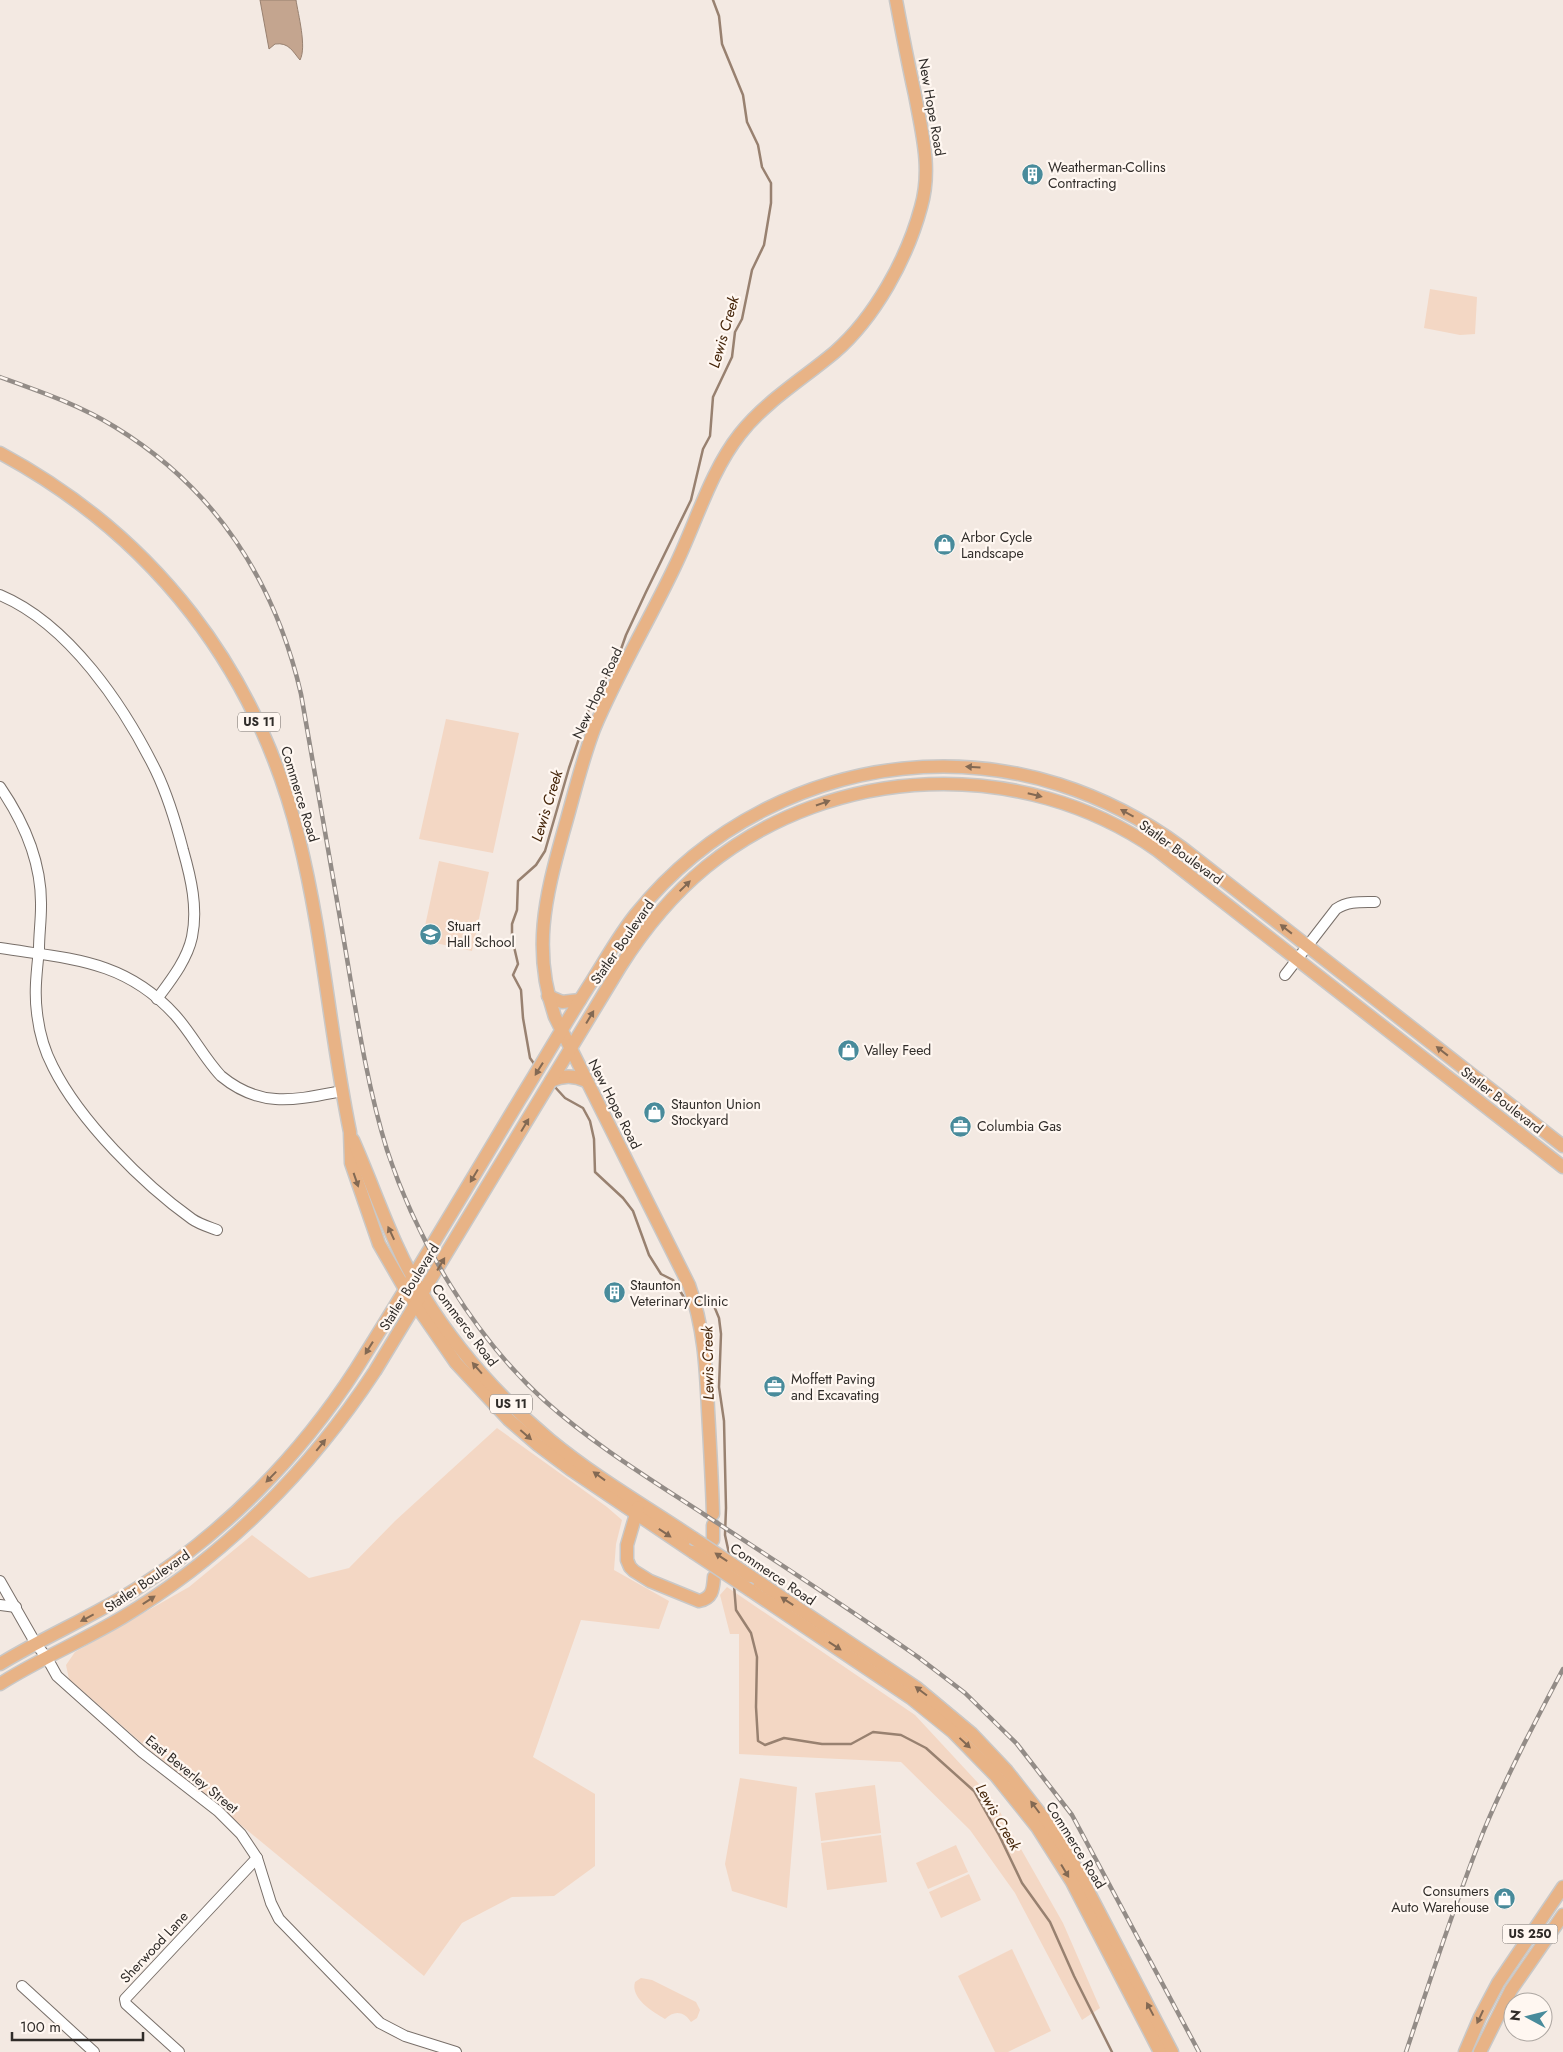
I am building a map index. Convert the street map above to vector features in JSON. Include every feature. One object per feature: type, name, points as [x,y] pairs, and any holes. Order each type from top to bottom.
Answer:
[{"type":"main road","name":"New Hope Road","points":[[713,1540],[705,1352],[702,1327],[694,1299],[586,1081],[568,1054],[562,1030],[548,996],[544,973],[541,948],[545,903],[589,744],[602,713],[675,567],[716,476],[734,442],[754,419],[833,353],[862,324],[894,274],[920,212],[926,181],[926,151],[896,0]]},
{"type":"main road","name":"Commerce Road","points":[[0,453],[45,479],[82,504],[144,558],[202,625],[238,681],[267,740],[295,824],[319,943],[350,1132],[351,1163],[380,1244],[405,1290],[418,1300]]},
{"type":"main road","name":"Statler Boulevard","points":[[0,1664],[137,1589],[204,1539],[246,1502],[288,1459],[325,1414],[356,1369],[580,1000],[636,914],[672,875],[718,838],[763,810],[810,790],[864,774],[918,767],[966,767],[1009,772],[1053,782],[1106,802],[1139,819],[1176,843],[1563,1146]]},
{"type":"main road","name":"Statler Boulevard","points":[[0,1684],[122,1617],[160,1593],[211,1555],[268,1504],[307,1462],[344,1417],[375,1371],[620,966],[641,936],[675,896],[708,866],[753,835],[799,812],[854,794],[899,786],[950,783],[997,787],[1058,801],[1100,817],[1123,828],[1157,850],[1563,1167]]},
{"type":"main road","points":[[548,996],[562,1002],[580,1000]]},
{"type":"main road","points":[[551,1081],[560,1077],[573,1077],[586,1081]]},
{"type":"main road","name":"Commerce Road","points":[[350,1132],[386,1221],[413,1277],[418,1300],[456,1363],[508,1419],[570,1469],[637,1509],[693,1538],[917,1688],[965,1728],[1007,1771],[1043,1816],[1075,1866],[1172,2052]]},
{"type":"main road","points":[[637,1509],[626,1552],[627,1560],[634,1571],[650,1581],[699,1601],[708,1598],[711,1594],[714,1589],[714,1577]]},
{"type":"main road","name":"Commerce Road","points":[[637,1509],[693,1552],[911,1698],[959,1737],[996,1776],[1037,1827],[1072,1882],[1160,2052]]},
{"type":"main road","name":"US 250","points":[[1465,2052],[1498,1983],[1563,1887]]},
{"type":"main road","name":"US 250","points":[[1480,2052],[1511,1990],[1563,1915]]},
{"type":"street","points":[[0,595],[28,610],[45,623],[84,662],[122,710],[156,772],[170,805],[187,862],[194,904],[194,918],[192,936],[182,963],[157,999]]},
{"type":"street","points":[[0,787],[16,812],[33,854],[39,878],[41,906],[35,992],[38,1022],[45,1050],[62,1083],[105,1139],[152,1187],[194,1221],[217,1230]]},
{"type":"street","points":[[1284,976],[1336,909],[1344,904],[1355,902],[1375,902]]},
{"type":"street","points":[[0,948],[63,956],[98,965],[125,976],[157,999],[183,1024],[221,1076],[242,1091],[267,1100],[280,1100],[342,1091]]},
{"type":"street","name":"East Beverley Street","points":[[0,1581],[36,1644],[58,1676],[157,1765],[223,1816],[241,1834],[257,1858],[270,1903],[279,1918],[380,2023],[405,2036],[456,2052]]},
{"type":"street","points":[[0,1604],[16,1606]]},
{"type":"street","name":"Sherwood Lane","points":[[179,2052],[126,2004],[125,1999],[257,1858]]},
{"type":"street","points":[[22,1986],[94,2052]]},
{"type":"shaded area","points":[[260,0],[296,0],[303,47],[300,60],[287,46],[275,44],[269,49]]},
{"type":"shaded area","points":[[1430,289],[1477,297],[1475,334],[1460,335],[1424,328]]},
{"type":"shaded area","points":[[446,719],[519,733],[493,853],[419,839]]},
{"type":"shaded area","points":[[439,861],[489,872],[472,951],[422,940]]},
{"type":"shaded area","points":[[497,1428],[607,1507],[622,1520],[616,1544],[614,1570],[669,1601],[659,1629],[581,1620],[533,1757],[595,1794],[595,1866],[554,1896],[512,1897],[462,1923],[424,1976],[144,1745],[69,1679],[66,1665],[75,1652],[189,1587],[252,1535],[309,1578],[349,1568],[395,1521]]},
{"type":"shaded area","points":[[727,1587],[915,1715],[992,1798],[1063,1923],[1100,2008],[1082,2020],[1015,1893],[970,1830],[901,1762],[739,1754],[739,1634],[730,1634],[720,1595]]},
{"type":"shaded area","points":[[740,1778],[797,1787],[787,1908],[732,1891],[725,1864]]},
{"type":"shaded area","points":[[875,1785],[881,1833],[821,1841],[815,1793]]},
{"type":"shaded area","points":[[881,1835],[887,1882],[827,1890],[821,1843]]},
{"type":"shaded area","points":[[956,1845],[968,1872],[928,1889],[916,1863]]},
{"type":"shaded area","points":[[969,1874],[981,1900],[941,1918],[929,1892]]},
{"type":"shaded area","points":[[1012,1949],[1051,2031],[1008,2052],[995,2052],[958,1976]]},
{"type":"shaded area","points":[[641,1978],[652,1980],[696,2002],[700,2010],[697,2018],[691,2022],[682,2014],[675,2013],[665,2019],[655,2013],[636,1994],[635,1982]]},
{"type":"waterway","name":"Lewis Creek","points":[[535,1065],[530,1058],[523,1018],[521,990],[513,975],[518,964],[512,938],[512,924],[517,910],[518,881],[536,865],[545,851],[569,768],[589,709],[620,652],[646,592],[691,500],[703,449],[710,436],[713,397],[732,357],[735,332],[742,319],[752,270],[764,245],[771,203],[771,183],[762,167],[758,145],[747,122],[743,95],[722,44],[719,16],[713,0]]},
{"type":"waterway","name":"Lewis Creek","points":[[554,1086],[565,1098],[583,1108],[590,1121],[594,1139],[595,1172],[623,1198],[633,1211],[649,1255],[661,1274],[673,1280],[687,1302],[691,1301]]},
{"type":"waterway","name":"Lewis Creek","points":[[699,1298],[705,1296],[712,1301],[719,1318],[721,1334],[719,1387],[724,1421],[725,1535],[730,1558]]},
{"type":"waterway","name":"Lewis Creek","points":[[734,1585],[736,1610],[751,1633],[757,1657],[756,1707],[758,1741],[765,1745],[784,1738],[822,1744],[851,1744],[873,1732],[901,1735],[926,1748],[974,1791],[999,1835],[1022,1883],[1050,1922],[1074,1976],[1112,2052]]},
{"type":"railway","points":[[0,377],[88,412],[151,451],[183,479],[211,508],[236,541],[257,576],[275,613],[290,653],[301,694],[362,1046],[387,1150],[399,1184],[431,1253],[472,1317],[519,1376],[545,1401],[583,1432],[643,1475],[812,1585],[918,1657],[965,1693],[1017,1744],[1072,1815],[1199,2052]]},
{"type":"railway","points":[[1406,2052],[1453,1912],[1484,1830],[1512,1769],[1563,1669]]},
{"type":"place","name":"Weatherman-Collins Contracting","points":[[1032,175]]},
{"type":"place","name":"Arbor Cycle Landscape","points":[[945,545]]},
{"type":"place","name":"Stuart Hall School","points":[[431,934]]},
{"type":"place","name":"Valley Feed","points":[[848,1050]]},
{"type":"place","name":"Staunton Union Stockyard","points":[[655,1112]]},
{"type":"place","name":"Columbia Gas","points":[[961,1126]]},
{"type":"place","name":"Staunton Veterinary Clinic","points":[[614,1293]]},
{"type":"place","name":"Moffett Paving and Excavating","points":[[775,1387]]},
{"type":"place","name":"Consumers Auto Warehouse","points":[[1505,1899]]}]
